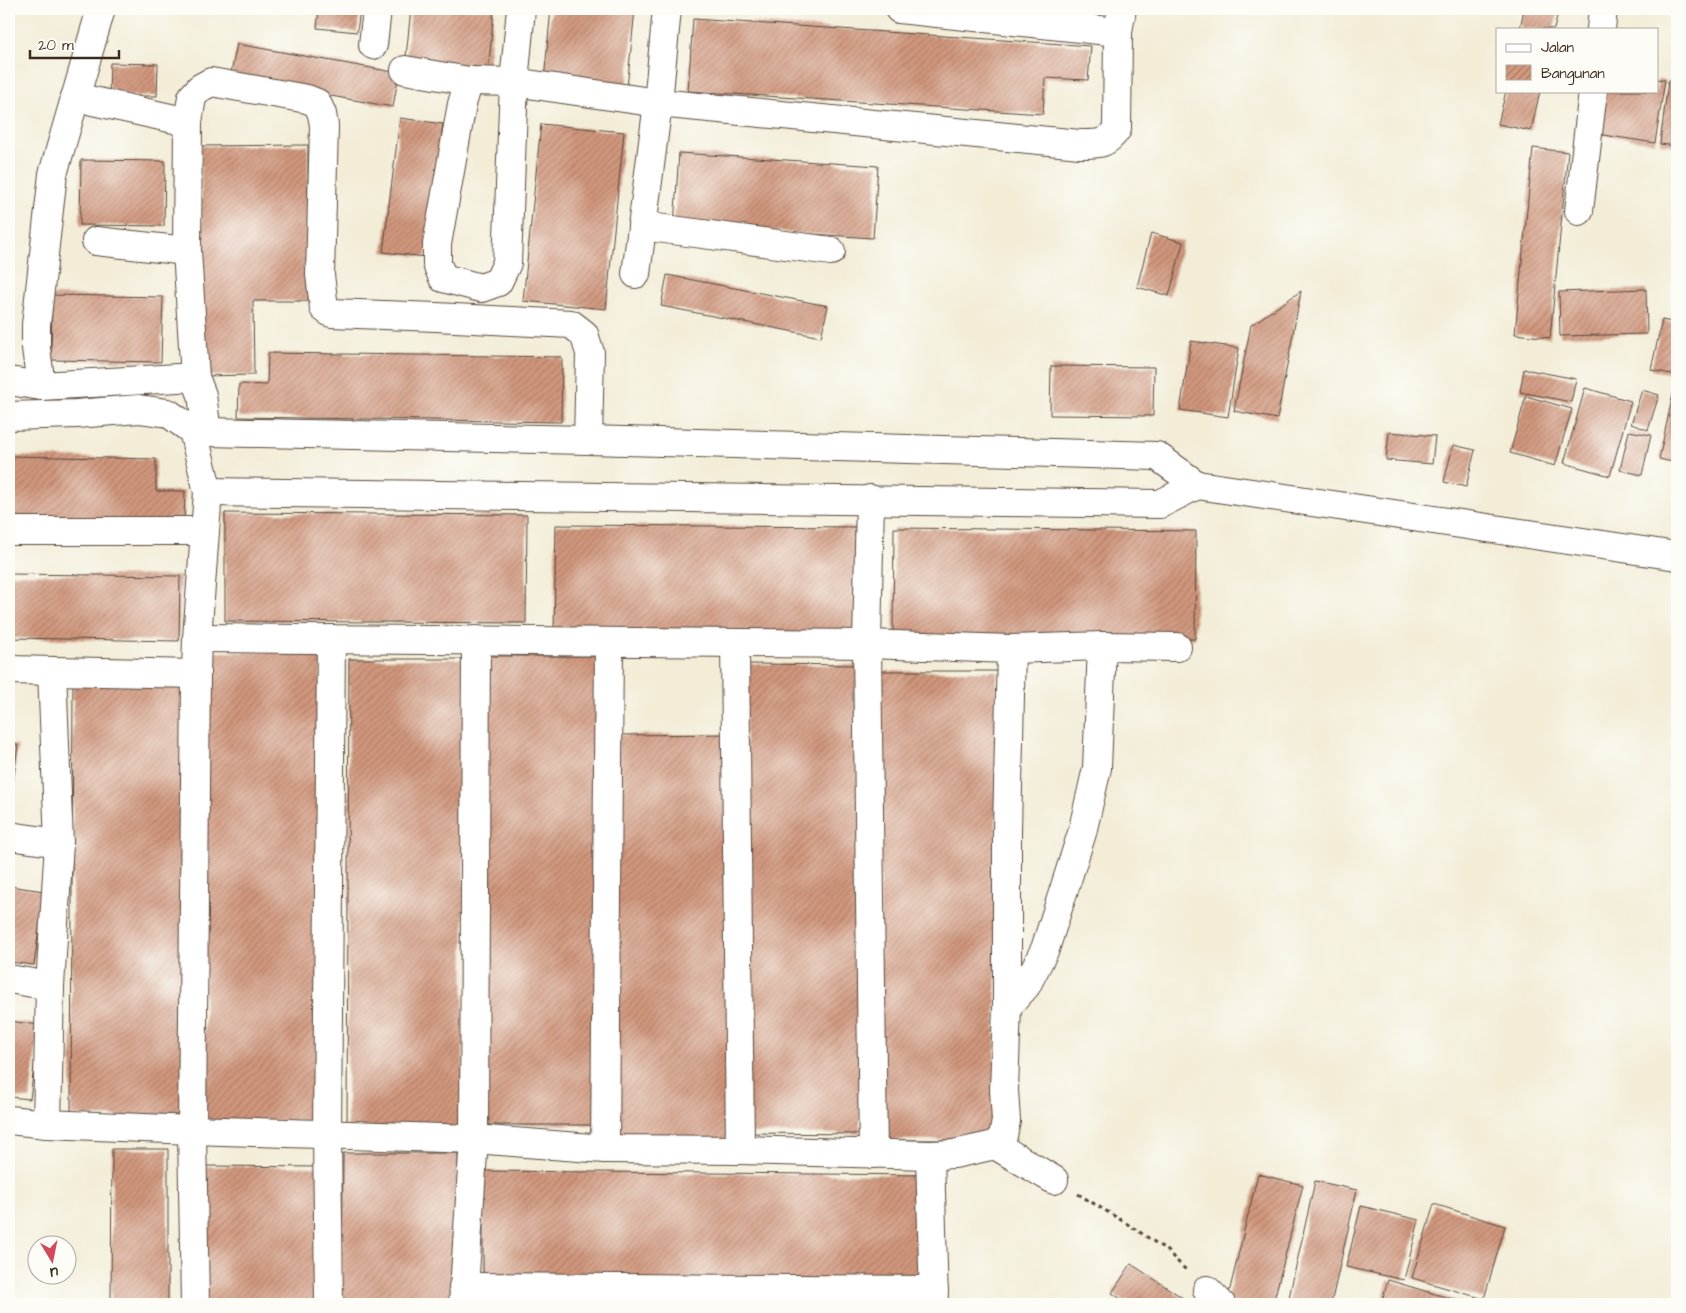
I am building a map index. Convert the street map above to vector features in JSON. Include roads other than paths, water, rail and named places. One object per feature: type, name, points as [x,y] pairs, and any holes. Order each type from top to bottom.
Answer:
[{"type":"street","points":[[41,386],[36,355],[36,325],[53,174],[101,9]]},
{"type":"street","points":[[373,45],[377,9]]},
{"type":"street","points":[[468,81],[436,244],[437,264],[443,278],[481,288],[498,282],[507,263],[514,82],[521,9]]},
{"type":"street","points":[[636,274],[658,103],[667,9]]},
{"type":"street","points":[[405,70],[468,81],[514,82],[658,103],[1080,144],[1097,144],[1110,139],[1117,129],[1120,21],[899,9]]},
{"type":"street","points":[[1601,28],[1603,9]]},
{"type":"street","points":[[195,1304],[192,1130],[196,674],[208,492],[200,432],[202,394],[195,377],[187,251],[188,122],[192,97],[200,88],[211,82],[307,99],[318,103],[324,126],[320,275],[324,308],[331,313],[475,318],[571,324],[584,334],[590,353],[588,440]]},
{"type":"street","points":[[1579,211],[1593,92]]},
{"type":"street","points":[[75,97],[188,122]]},
{"type":"street","points":[[642,226],[831,251]]},
{"type":"street","points":[[96,241],[187,251]]},
{"type":"street","points":[[9,381],[41,386],[195,377]]},
{"type":"street","points":[[9,416],[76,414],[139,409],[168,414],[200,432],[588,440],[1157,456],[1197,485],[1677,556]]},
{"type":"street","points":[[208,492],[1160,504],[1197,485]]},
{"type":"street","points":[[870,499],[867,644],[873,1154]]},
{"type":"street","points":[[9,531],[205,531]]},
{"type":"street","points":[[197,638],[735,642],[1011,649],[1102,646],[1177,647]]},
{"type":"street","points":[[329,1304],[327,1134],[331,639]]},
{"type":"street","points":[[476,640],[474,1139],[463,1296],[934,1297],[930,1155]]},
{"type":"street","points":[[606,1149],[609,642]]},
{"type":"street","points":[[735,642],[740,1150]]},
{"type":"street","points":[[1007,1007],[1026,986],[1045,949],[1082,833],[1097,768],[1102,646]]},
{"type":"street","points":[[9,1120],[47,1124],[192,1130],[474,1139],[606,1149],[930,1155],[954,1154],[995,1145],[1003,1136],[1006,1121],[1004,1090],[1007,1007],[1007,832],[1011,649]]},
{"type":"street","points":[[9,670],[196,674]]},
{"type":"street","points":[[47,1124],[50,986],[58,843],[52,671]]},
{"type":"street","points":[[9,836],[58,843]]},
{"type":"street","points":[[9,979],[50,986]]},
{"type":"street","points":[[995,1145],[1054,1180]]}]
